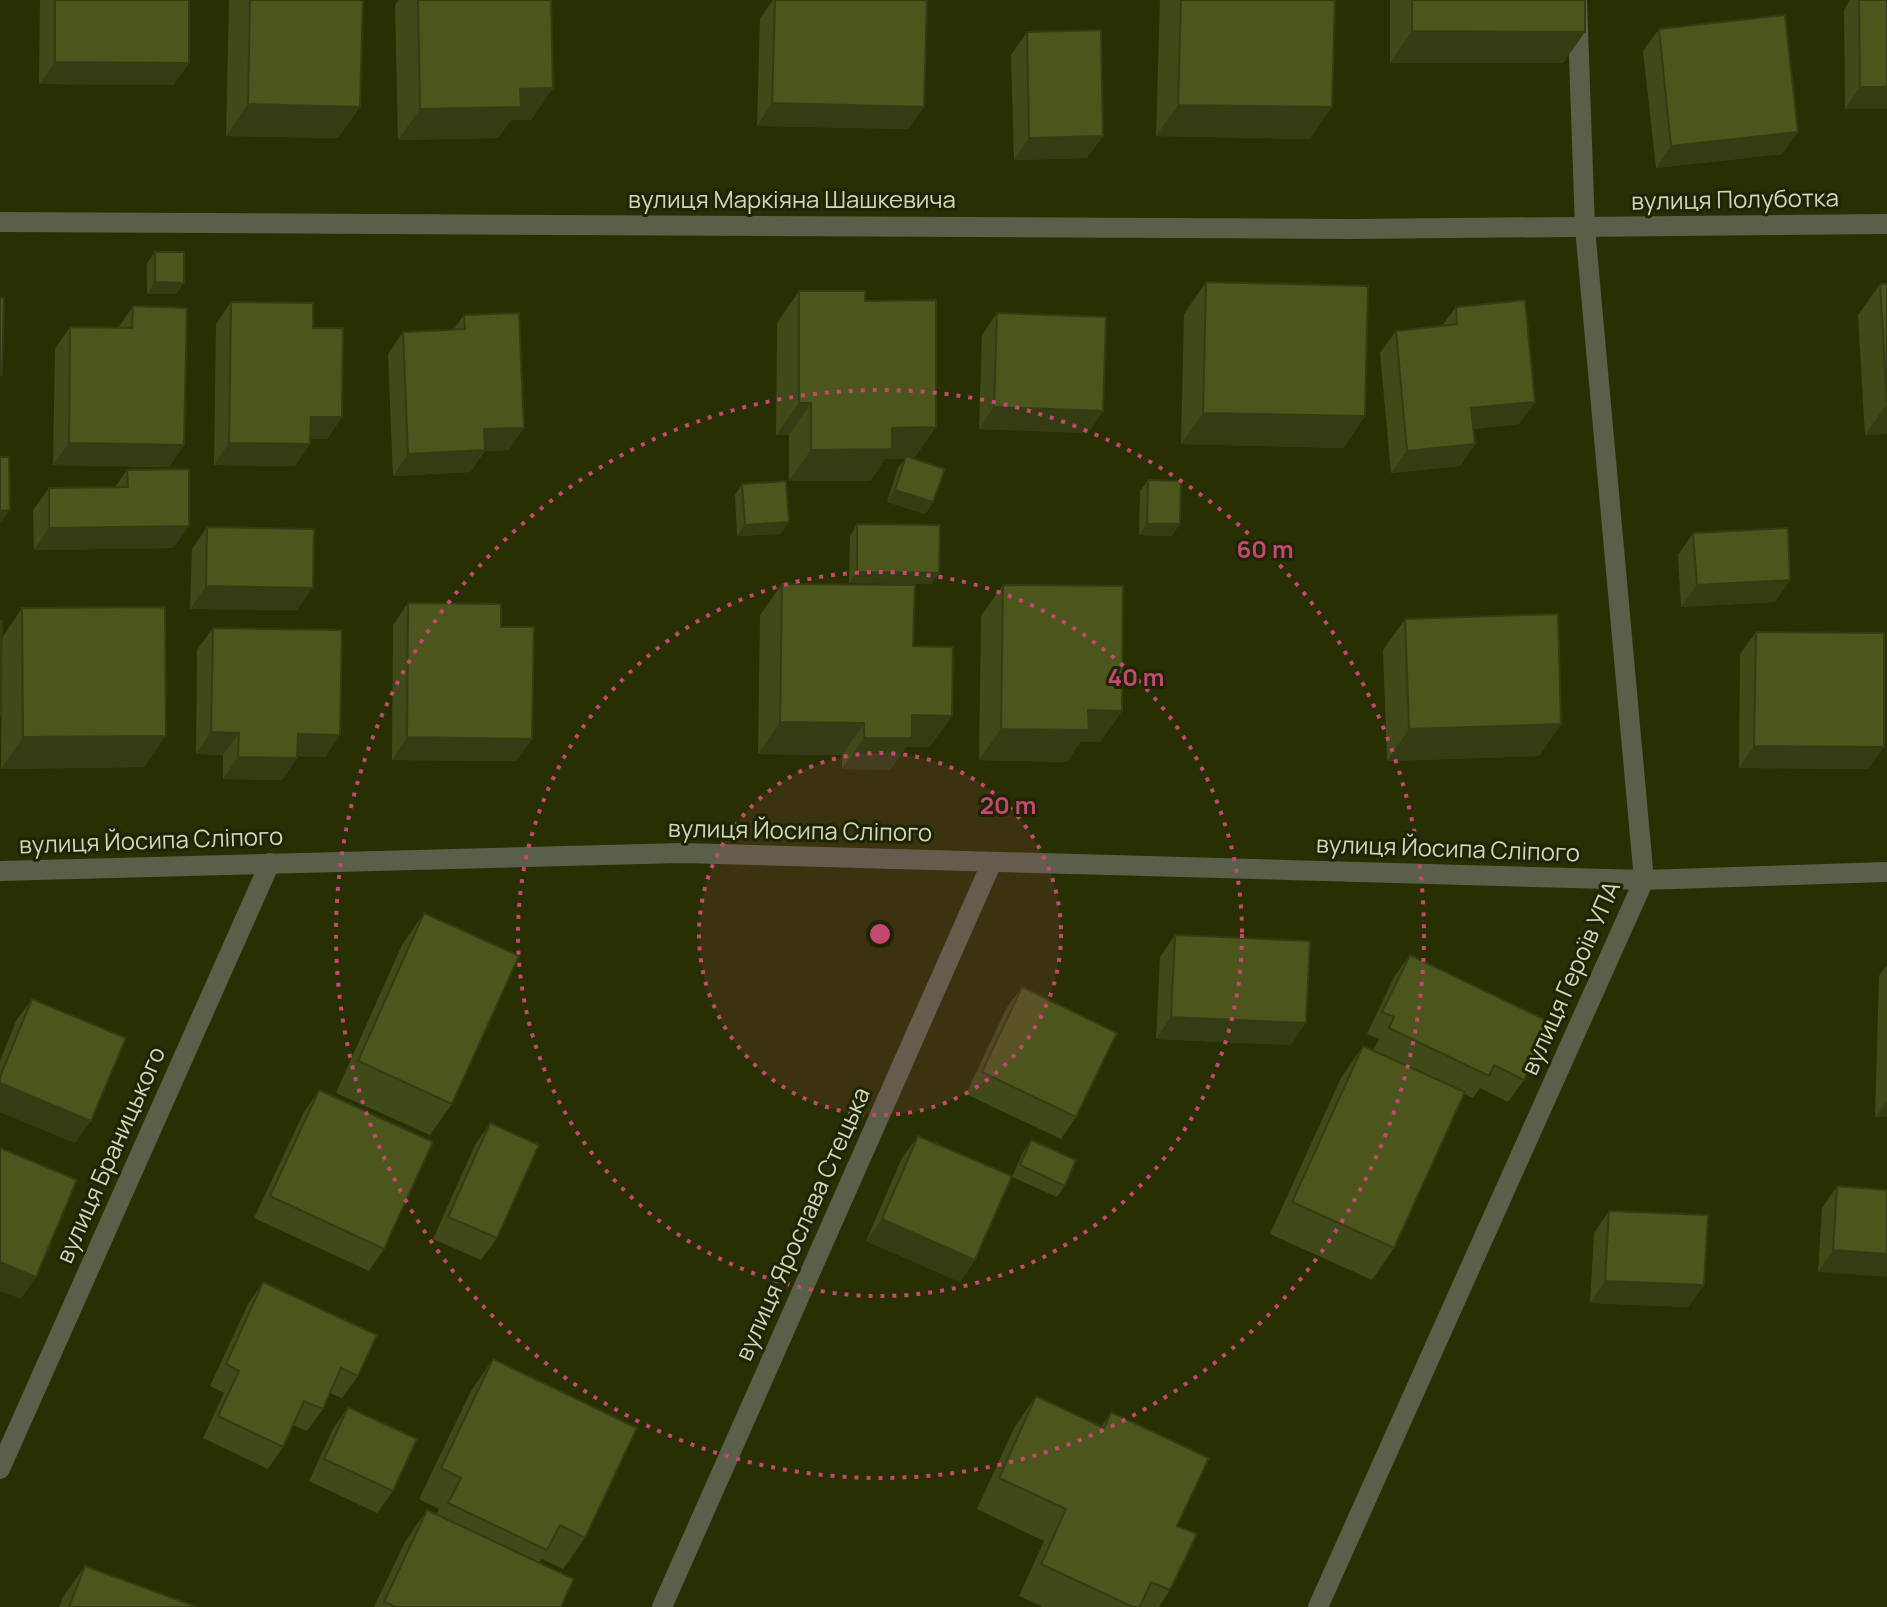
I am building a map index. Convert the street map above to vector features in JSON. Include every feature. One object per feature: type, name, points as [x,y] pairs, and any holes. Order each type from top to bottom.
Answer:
[{"type":"street","name":"вулиця Героїв УПА","points":[[1318,1607],[1644,880],[1585,228],[1577,0]]},
{"type":"street","name":"вулиця Маркіяна Шашкевича","points":[[0,222],[1585,228]]},
{"type":"street","name":"вулиця Полуботка","points":[[1585,228],[1887,224]]},
{"type":"street","name":"вулиця Йосипа Сліпого","points":[[0,871],[682,853],[1644,880],[1887,872]]},
{"type":"street","name":"вулиця Ярослава Стецька","points":[[662,1607],[992,862]]},
{"type":"street","name":"вулиця Браницького","points":[[0,1469],[270,863]]},
{"type":"building","points":[[55,0],[189,0],[189,63],[55,62]]},
{"type":"building","points":[[250,0],[363,0],[360,107],[248,104]]},
{"type":"building","points":[[418,0],[551,0],[553,88],[520,89],[521,107],[420,109]]},
{"type":"building","points":[[775,0],[927,0],[924,107],[772,103]]},
{"type":"building","points":[[1181,0],[1335,0],[1332,107],[1178,105]]},
{"type":"building","points":[[1412,0],[1585,0],[1585,32],[1412,31]]},
{"type":"building","points":[[1859,0],[1887,0],[1887,87],[1860,87]]},
{"type":"building","points":[[1785,15],[1798,132],[1671,146],[1659,29]]},
{"type":"building","points":[[1101,30],[1103,136],[1029,138],[1027,32]]},
{"type":"building","points":[[155,252],[184,252],[184,283],[155,282]]},
{"type":"building","points":[[1206,282],[1368,286],[1365,416],[1203,413]]},
{"type":"building","points":[[1880,284],[1887,284],[1887,404]]},
{"type":"building","points":[[799,291],[865,291],[865,301],[936,300],[936,427],[892,428],[892,449],[811,450],[811,403],[799,403]]},
{"type":"building","points":[[0,298],[4,298],[2,375],[0,375]]},
{"type":"building","points":[[1525,300],[1535,402],[1471,408],[1475,444],[1407,451],[1396,331],[1457,324],[1456,307]]},
{"type":"building","points":[[231,302],[313,303],[313,328],[343,328],[342,417],[311,417],[310,444],[229,443]]},
{"type":"building","points":[[133,306],[187,308],[184,445],[69,443],[70,327],[132,328]]},
{"type":"building","points":[[519,313],[524,428],[484,429],[485,450],[408,454],[403,332],[465,329],[464,315]]},
{"type":"building","points":[[997,313],[1106,317],[1103,411],[994,407]]},
{"type":"building","points":[[906,456],[945,469],[933,502],[895,490]]},
{"type":"building","points":[[0,457],[9,457],[10,510],[0,511]]},
{"type":"building","points":[[189,469],[189,526],[49,528],[49,488],[128,487],[127,470]]},
{"type":"building","points":[[1148,480],[1181,481],[1180,524],[1147,524]]},
{"type":"building","points":[[786,481],[789,522],[745,525],[742,484]]},
{"type":"building","points":[[857,524],[940,525],[939,573],[857,572]]},
{"type":"building","points":[[207,527],[314,529],[313,588],[206,586]]},
{"type":"building","points":[[1788,528],[1790,580],[1697,585],[1693,533]]},
{"type":"building","points":[[782,584],[915,585],[913,646],[953,647],[952,716],[912,715],[912,738],[864,738],[864,723],[780,722]]},
{"type":"building","points":[[1003,585],[1123,586],[1122,711],[1088,710],[1089,730],[1001,729]]},
{"type":"building","points":[[408,603],[501,604],[501,627],[534,627],[532,739],[407,737]]},
{"type":"building","points":[[165,607],[166,736],[23,737],[22,608]]},
{"type":"building","points":[[1558,614],[1561,724],[1409,729],[1405,619]]},
{"type":"building","points":[[0,621],[2,621],[0,717]]},
{"type":"building","points":[[213,628],[342,630],[340,735],[298,734],[297,758],[238,757],[239,733],[211,732]]},
{"type":"building","points":[[1756,632],[1884,633],[1884,747],[1754,746]]},
{"type":"building","points":[[424,913],[519,956],[452,1104],[358,1061]]},
{"type":"building","points":[[1175,935],[1310,941],[1306,1023],[1171,1017]]},
{"type":"building","points":[[1410,955],[1552,1023],[1524,1080],[1494,1065],[1489,1076],[1389,1028],[1394,1017],[1382,1012]]},
{"type":"building","points":[[1022,987],[1117,1033],[1076,1117],[982,1072]]},
{"type":"building","points":[[32,999],[126,1038],[91,1121],[0,1083]]},
{"type":"building","points":[[1363,1046],[1465,1092],[1394,1248],[1292,1202]]},
{"type":"building","points":[[319,1090],[433,1142],[384,1249],[270,1196]]},
{"type":"building","points":[[490,1123],[539,1145],[497,1238],[448,1217]]},
{"type":"building","points":[[918,1136],[1012,1176],[975,1260],[882,1219]]},
{"type":"building","points":[[1031,1140],[1076,1160],[1065,1186],[1020,1165]]},
{"type":"building","points":[[0,1148],[77,1180],[36,1277],[0,1262]]},
{"type":"building","points":[[1837,1186],[1887,1190],[1887,1254],[1833,1250]]},
{"type":"building","points":[[1609,1211],[1708,1215],[1704,1285],[1605,1281]]},
{"type":"building","points":[[263,1282],[377,1335],[358,1376],[341,1368],[323,1409],[304,1401],[283,1447],[218,1416],[239,1371],[226,1364]]},
{"type":"building","points":[[493,1359],[637,1428],[585,1538],[560,1525],[547,1550],[448,1503],[461,1478],[441,1468]]},
{"type":"building","points":[[1036,1396],[1104,1428],[1111,1412],[1209,1458],[1177,1526],[1197,1534],[1170,1590],[1151,1582],[1140,1607],[1133,1607],[1041,1564],[1066,1509],[999,1478]]},
{"type":"building","points":[[348,1407],[417,1439],[393,1491],[324,1459]]},
{"type":"building","points":[[427,1510],[574,1579],[561,1607],[396,1607],[384,1602]]},
{"type":"building","points":[[85,1566],[197,1607],[69,1607]]}]
